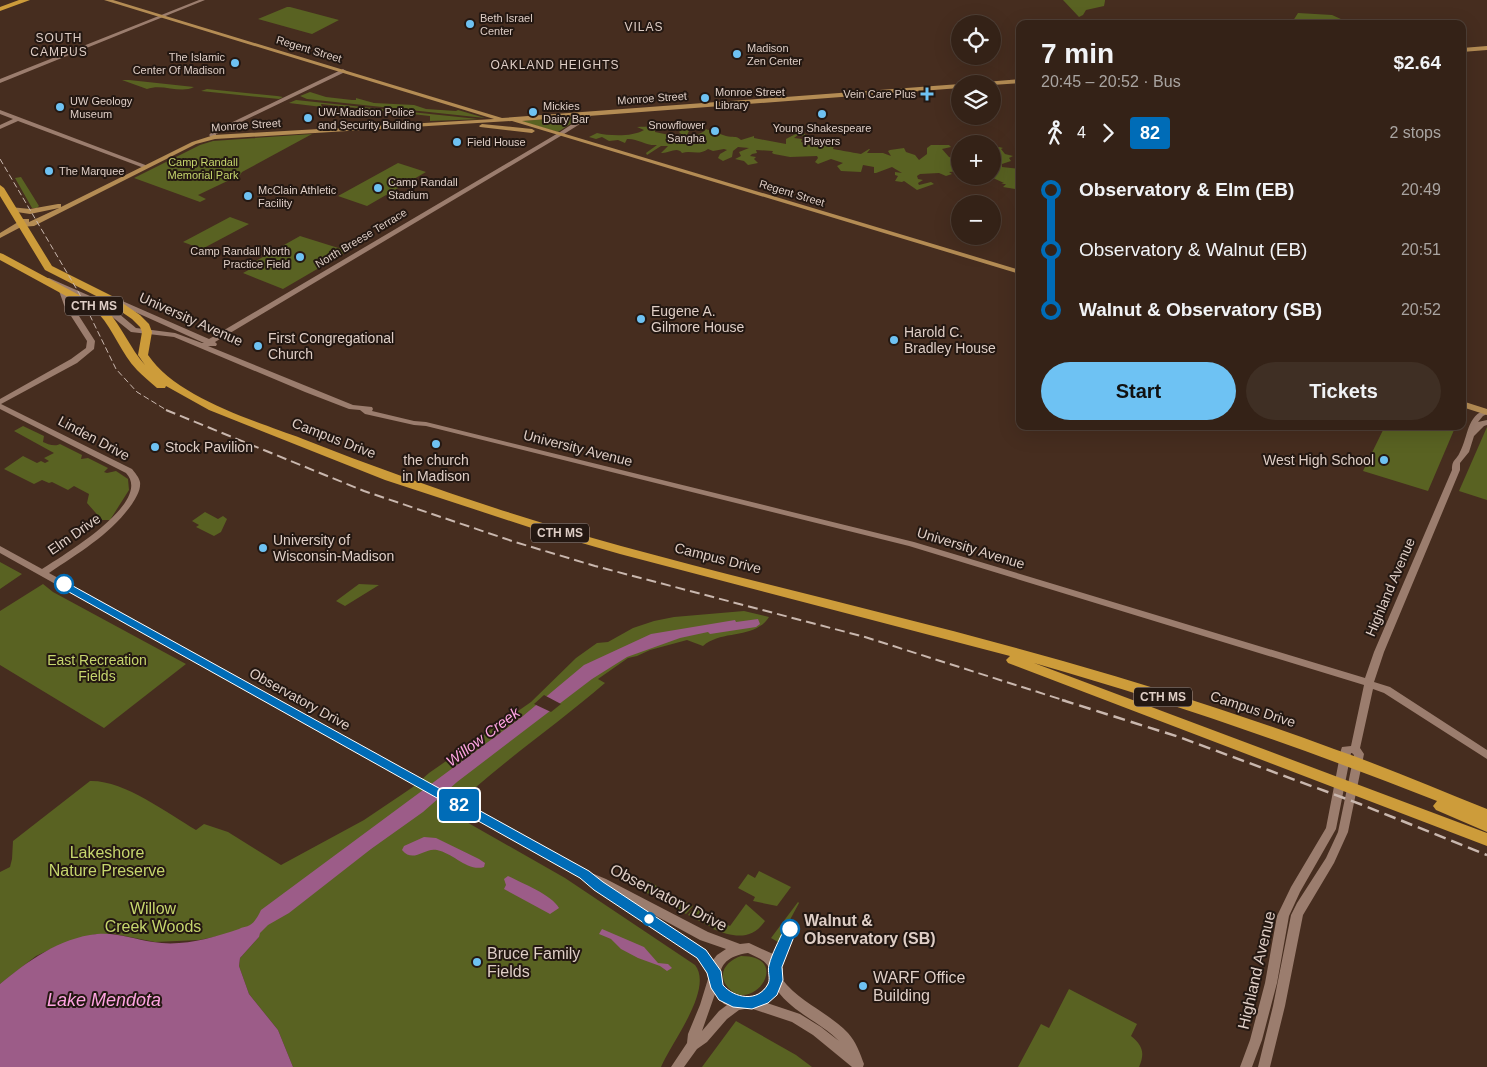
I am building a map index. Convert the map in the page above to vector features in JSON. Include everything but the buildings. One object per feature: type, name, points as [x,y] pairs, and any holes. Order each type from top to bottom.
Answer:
[{"type":"main road","points":[[0,8],[16,0]]},
{"type":"main road","points":[[0,8],[26,0]]},
{"type":"main road","name":"Regent Street","points":[[107,0],[504,120],[1016,271]]},
{"type":"main road","points":[[1466,50],[1487,48]]},
{"type":"main road","points":[[1001,83],[1016,81]]},
{"type":"main road","name":"Monroe Street","points":[[107,186],[200,140],[214,137],[504,120],[951,87]]},
{"type":"main road","name":"Regent Street","points":[[504,120],[516,126],[541,130]]},
{"type":"main road","points":[[480,121],[495,126],[516,126]]},
{"type":"main road","points":[[431,124],[464,124],[541,130]]},
{"type":"main road","points":[[0,236],[63,204],[107,186]]},
{"type":"main road","points":[[22,225],[31,224],[107,186]]},
{"type":"main road","points":[[0,188],[48,268],[108,298],[136,317],[145,326],[147,332]]},
{"type":"main road","points":[[13,209],[23,212],[35,211],[63,204]]},
{"type":"main road","name":"University Avenue","points":[[0,256],[37,276]]},
{"type":"main road","name":"Campus Drive","points":[[37,276],[91,303],[110,318],[135,361],[145,373],[163,388],[193,406],[261,434],[380,480],[529,531],[647,564],[973,644]]},
{"type":"main road","name":"Campus Drive","points":[[147,332],[144,355],[161,376],[184,393],[213,408],[389,477],[620,550],[973,644],[1219,715],[1487,815]]},
{"type":"main road","points":[[1466,404],[1486,411]]},
{"type":"main road","name":"Campus Drive","points":[[993,650],[1013,660],[1329,757]]},
{"type":"main road","points":[[1013,660],[1487,840]]},
{"type":"main road","name":"Campus Drive","points":[[1372,773],[1487,826]]},
{"type":"street","points":[[0,81],[203,0]]},
{"type":"street","points":[[214,137],[224,130],[343,71]]},
{"type":"street","points":[[0,112],[146,167]]},
{"type":"street","points":[[558,135],[588,116],[587,114]]},
{"type":"street","points":[[0,127],[18,119]]},
{"type":"street","name":"North Breese Terrace","points":[[206,344],[558,135]]},
{"type":"street","name":"University Avenue","points":[[37,276],[79,292],[114,312],[130,328],[171,334],[206,344]]},
{"type":"street","points":[[0,404],[79,358],[90,349],[91,341],[68,305],[61,288]]},
{"type":"street","name":"University Avenue","points":[[108,298],[206,344],[313,387],[315,392],[368,412],[414,424],[426,424],[911,544],[1369,683],[1387,690],[1487,755]]},
{"type":"street","name":"Linden Drive","points":[[0,404],[72,441],[132,475],[136,482],[136,487],[119,517]]},
{"type":"street","name":"Highland Avenue","points":[[1246,1067],[1256,1040],[1271,983],[1283,916],[1295,890],[1332,829],[1345,786],[1359,754],[1355,749],[1369,683],[1379,652],[1456,470],[1461,465],[1460,459],[1470,436],[1474,420],[1486,411]]},
{"type":"street","name":"Highland Avenue","points":[[1470,436],[1481,424],[1487,422]]},
{"type":"street","name":"Elm Drive","points":[[42,573],[99,535],[119,517]]},
{"type":"street","name":"Observatory Drive","points":[[0,549],[585,875],[602,882],[704,936],[738,949]]},
{"type":"street","name":"Highland Avenue","points":[[1264,1067],[1279,1006],[1297,915],[1338,844],[1347,820],[1345,786]]},
{"type":"street","name":"Observatory Drive","points":[[585,875],[598,886],[697,951],[714,975]]},
{"type":"street","points":[[677,1067],[693,1045],[703,1038],[730,1009],[763,998],[772,990],[776,980],[775,967],[769,958],[755,950],[738,949],[722,957],[694,1034],[693,1045]]},
{"type":"street","points":[[714,975],[717,988],[724,996],[733,1001],[748,1003],[796,1018],[823,1036],[859,1065]]},
{"type":"street","points":[[776,980],[788,997],[822,1019],[839,1033],[852,1049],[859,1065]]},
{"type":"green space","points":[[1063,0],[1105,1],[1104,6],[1086,10],[1079,17]]},
{"type":"green space","points":[[287,7],[339,20],[312,34],[258,19]]},
{"type":"green space","points":[[1298,13],[1332,15],[1343,20],[1294,20]]},
{"type":"green space","points":[[122,80],[194,87],[189,89],[153,87],[147,89]]},
{"type":"green space","points":[[207,89],[283,97],[279,99],[201,91]]},
{"type":"green space","points":[[310,92],[326,97],[352,100],[356,100],[356,98],[374,103],[414,105],[426,109],[458,110],[485,118],[307,99],[300,96]]},
{"type":"green space","points":[[296,100],[483,119],[430,121],[430,116],[321,104],[322,107],[289,103],[265,113]]},
{"type":"green space","points":[[581,117],[558,132],[520,121]]},
{"type":"green space","points":[[663,123],[669,124],[671,128],[655,132],[674,136],[681,134],[679,132],[685,127],[690,129],[687,135],[698,134],[706,129],[741,140],[754,136],[754,138],[786,144],[786,139],[802,133],[806,137],[798,135],[794,138],[802,139],[801,142],[806,143],[805,145],[812,145],[822,141],[824,144],[834,146],[833,149],[861,154],[870,149],[867,153],[883,153],[891,156],[888,151],[904,148],[906,152],[915,155],[919,160],[927,154],[927,148],[931,145],[949,145],[951,147],[942,149],[951,158],[951,172],[949,172],[951,174],[946,176],[939,173],[920,174],[917,176],[918,179],[923,180],[918,183],[919,185],[931,182],[934,184],[917,190],[904,181],[895,181],[898,176],[895,175],[895,172],[902,173],[892,167],[876,173],[874,173],[874,167],[863,165],[861,172],[841,171],[837,166],[843,163],[831,159],[818,164],[815,162],[818,158],[817,156],[790,157],[774,154],[772,153],[773,151],[756,150],[757,153],[750,156],[756,157],[754,159],[758,163],[748,165],[744,161],[735,159],[741,156],[739,152],[749,148],[738,147],[733,151],[732,157],[723,161],[718,158],[720,154],[727,150],[724,149],[713,151],[708,149],[698,153],[682,153],[675,150],[661,153],[668,146],[661,146],[647,155],[646,153],[657,145],[631,139],[627,139],[625,143],[618,140],[609,141],[602,137],[596,139],[589,137],[597,133],[608,135],[634,134],[644,130],[637,127]]},
{"type":"green space","name":"Camp Randall Memorial Park","points":[[312,134],[242,172],[240,175],[198,195],[206,199],[200,202],[134,178],[200,145],[213,141]]},
{"type":"green space","points":[[1001,149],[1005,154],[1013,156],[1009,158],[1011,161],[1002,164],[1002,167],[1016,169],[1016,188],[1003,187],[1006,184],[1001,184],[1004,183],[1001,182]]},
{"type":"green space","points":[[398,163],[426,172],[367,206],[338,196]]},
{"type":"green space","points":[[21,177],[39,206],[37,208],[32,208],[15,178]]},
{"type":"green space","points":[[230,217],[249,224],[202,249],[183,242]]},
{"type":"green space","name":"Camp Randall North Practice Field","points":[[300,236],[348,251],[283,289],[243,273],[254,267],[251,265],[252,263]]},
{"type":"green space","points":[[23,426],[44,436],[43,442],[53,445],[60,444],[82,455],[81,459],[88,458],[108,468],[104,472],[116,471],[128,479],[129,490],[110,520],[102,520],[87,503],[89,494],[74,486],[68,490],[52,482],[49,483],[42,480],[34,484],[4,469],[23,456],[37,463],[41,461],[45,463],[49,461],[44,458],[54,453],[14,431]]},
{"type":"green space","points":[[1487,427],[1487,500],[1459,491]]},
{"type":"green space","points":[[1383,430],[1454,430],[1428,491],[1363,471]]},
{"type":"green space","points":[[205,512],[218,519],[223,516],[227,519],[221,532],[214,536],[196,527],[199,525],[192,521]]},
{"type":"green space","points":[[0,562],[22,574],[0,589]]},
{"type":"green space","name":"East Recreation Fields","points":[[43,584],[53,592],[186,664],[104,728],[0,665],[0,611]]},
{"type":"green space","points":[[359,584],[379,585],[345,606],[336,601]]},
{"type":"green space","points":[[744,611],[769,617],[763,624],[754,629],[724,636],[703,646],[687,640],[628,658],[598,679],[605,683],[486,778],[449,812],[565,878],[695,965],[699,975],[699,988],[695,1001],[689,1016],[661,1067],[293,1067],[278,1030],[249,994],[239,966],[240,958],[259,937],[219,936],[199,940],[155,942],[115,934],[96,934],[55,947],[36,956],[0,984],[0,872],[10,867],[13,841],[90,781],[103,782],[131,792],[196,830],[204,824],[228,832],[281,865],[364,820],[413,787],[429,773],[531,702],[576,658],[597,643],[608,642],[633,628],[654,621],[674,617]]},
{"type":"green space","points":[[759,871],[791,887],[777,906],[753,901],[755,897],[738,888],[748,874],[755,878]]},
{"type":"green space","points":[[648,881],[669,893],[662,901],[656,898],[658,895],[652,891],[649,894],[640,890]]},
{"type":"green space","points":[[671,894],[693,906],[686,914],[665,902]]},
{"type":"green space","points":[[798,902],[778,942],[771,938]]},
{"type":"green space","points":[[746,904],[765,921],[754,932],[741,936],[713,929],[719,921],[730,926]]},
{"type":"green space","points":[[695,907],[717,919],[711,927],[688,915]]},
{"type":"green space","points":[[741,956],[757,959],[765,965],[766,974],[763,983],[756,991],[746,995],[736,994],[726,985],[723,975],[729,963]]},
{"type":"green space","points":[[1069,989],[1137,1024],[1131,1036],[1142,1050],[1139,1067],[1018,1067],[1041,1024],[1049,1028]]},
{"type":"green space","points":[[736,1021],[796,1055],[812,1067],[702,1067]]},
{"type":"water","name":"Lake Mendota","points":[[758,619],[760,624],[756,627],[710,634],[708,632],[680,638],[627,657],[592,679],[457,782],[423,812],[371,849],[289,913],[268,925],[240,958],[239,966],[249,994],[278,1030],[293,1067],[0,1067],[0,984],[33,959],[70,940],[83,936],[111,934],[153,942],[175,943],[208,938],[249,926],[255,921],[261,910],[523,716],[584,665],[651,634],[735,620],[736,622]]},
{"type":"water","points":[[424,837],[436,838],[479,859],[485,863],[484,867],[478,868],[466,865],[437,850],[411,855],[406,854],[402,850],[404,846]]},
{"type":"water","points":[[508,876],[550,898],[559,908],[550,914],[504,889],[506,885],[504,879]]},
{"type":"water","points":[[602,929],[644,947],[658,963],[668,964],[672,968],[667,971],[621,949],[611,939],[599,934]]},
{"type":"pier","points":[[544,695],[561,704],[551,712],[534,704]]},
{"type":"railway","points":[[0,159],[79,293],[116,369],[137,392],[167,410]]},
{"type":"railway","points":[[167,410],[364,491],[515,542],[595,566],[865,637],[1066,701]]},
{"type":"railway","points":[[1062,700],[1179,737],[1360,804],[1487,855]]},
{"type":"bus line","name":"82","points":[[64,584],[585,875],[598,886],[702,954],[714,971],[714,980],[717,988],[724,996],[733,1001],[752,1003],[763,998],[772,990],[777,973],[775,967],[790,929]]},
{"type":"place","name":"Beth Israel Center","points":[[470,24]]},
{"type":"place","name":"Madison Zen Center","points":[[737,54]]},
{"type":"place","name":"The Islamic Center Of Madison","points":[[235,63]]},
{"type":"place","name":"Vein Care Plus","points":[[927,94]]},
{"type":"place","name":"Monroe Street Library","points":[[705,98]]},
{"type":"place","name":"UW Geology Museum","points":[[60,107]]},
{"type":"place","name":"Mickies Dairy Bar","points":[[533,112]]},
{"type":"place","name":"Young Shakespeare Players","points":[[822,114]]},
{"type":"place","name":"UW-Madison Police and Security Building","points":[[308,118]]},
{"type":"place","name":"Snowflower Sangha","points":[[715,131]]},
{"type":"place","name":"Field House","points":[[457,142]]},
{"type":"place","name":"The Marquee","points":[[49,171]]},
{"type":"place","name":"Camp Randall Stadium","points":[[378,188]]},
{"type":"place","name":"McClain Athletic Facility","points":[[248,196]]},
{"type":"place","name":"Camp Randall North Practice Field","points":[[300,257]]},
{"type":"place","name":"Eugene A. Gilmore House","points":[[641,319]]},
{"type":"place","name":"Harold C. Bradley House","points":[[894,340]]},
{"type":"place","name":"First Congregational Church","points":[[258,346]]},
{"type":"place","name":"the church in Madison","points":[[436,444]]},
{"type":"place","name":"Stock Pavilion","points":[[155,447]]},
{"type":"place","name":"West High School","points":[[1384,460]]},
{"type":"place","name":"University of Wisconsin-Madison","points":[[263,548]]},
{"type":"place","name":"Walnut & Observatory (SB)","points":[[790,929]]},
{"type":"place","name":"Bruce Family Fields","points":[[477,962]]},
{"type":"place","name":"WARF Office Building","points":[[863,986]]},
{"type":"district","name":"VILAS","points":[[644,27]]},
{"type":"district","name":"SOUTH CAMPUS","points":[[59,45]]},
{"type":"district","name":"OAKLAND HEIGHTS","points":[[555,65]]},
{"type":"water label","name":"Willow Creek","points":[[483,737]]},
{"type":"park label","name":"Lakeshore Nature Preserve","points":[[107,861]]},
{"type":"park label","name":"Willow Creek Woods","points":[[153,917]]}]
